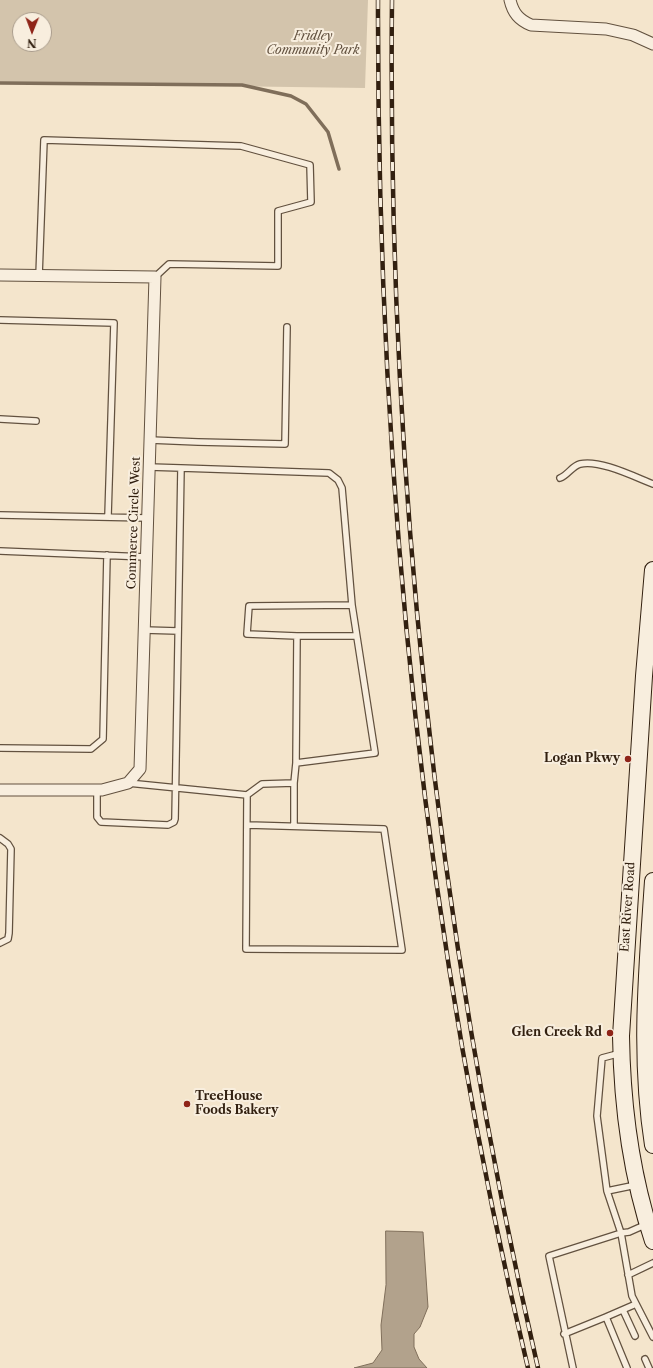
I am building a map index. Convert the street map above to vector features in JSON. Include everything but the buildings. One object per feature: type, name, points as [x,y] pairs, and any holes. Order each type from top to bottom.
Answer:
[{"type":"main road","name":"East River Road","points":[[653,570],[648,676],[625,948],[621,1053],[627,1125],[637,1185],[653,1241]]},
{"type":"main road","name":"East River Road","points":[[653,881],[644,1046],[645,1080],[653,1145]]},
{"type":"street","points":[[510,0],[515,14],[522,21],[531,25],[606,29],[633,35],[653,44]]},
{"type":"street","points":[[0,275],[155,277]]},
{"type":"street","name":"Commerce Circle West","points":[[128,783],[140,769],[155,277]]},
{"type":"street","points":[[0,790],[102,790],[128,783]]},
{"type":"lane","points":[[39,276],[44,140],[241,146],[310,165],[311,202],[278,211],[278,266],[169,264],[155,277]]},
{"type":"lane","points":[[0,320],[114,323],[108,516]]},
{"type":"lane","points":[[150,440],[285,444],[287,327]]},
{"type":"lane","points":[[0,419],[36,421]]},
{"type":"lane","points":[[560,478],[566,476],[579,464],[592,463],[605,466],[653,484]]},
{"type":"lane","points":[[149,467],[329,473],[338,480],[342,488],[352,606],[375,753],[296,763]]},
{"type":"lane","points":[[97,790],[98,817],[101,822],[168,825],[174,822],[181,468]]},
{"type":"lane","points":[[0,515],[148,518]]},
{"type":"lane","points":[[0,551],[146,557]]},
{"type":"lane","points":[[0,748],[91,749],[104,739],[107,555]]},
{"type":"lane","points":[[352,606],[249,606],[247,634],[356,636]]},
{"type":"lane","points":[[144,630],[178,631]]},
{"type":"lane","points":[[294,826],[297,636]]},
{"type":"lane","points":[[128,783],[247,795],[262,784],[294,783]]},
{"type":"lane","points":[[247,795],[246,949],[402,950],[384,829],[248,825]]},
{"type":"lane","points":[[0,838],[8,844],[11,849],[9,933],[8,939],[0,943]]},
{"type":"lane","points":[[621,1053],[602,1058],[597,1116],[607,1191],[621,1233],[632,1296],[653,1337]]},
{"type":"lane","points":[[607,1191],[637,1185]]},
{"type":"lane","points":[[572,1368],[549,1256],[621,1233],[629,1232],[647,1224]]},
{"type":"lane","points":[[628,1275],[653,1263]]},
{"type":"lane","points":[[564,1334],[636,1304]]},
{"type":"lane","points":[[623,1310],[635,1336]]},
{"type":"lane","points":[[606,1317],[627,1368]]},
{"type":"lane","points":[[645,1360],[649,1368]]},
{"type":"green space","name":"Fridley Community Park","points":[[0,0],[368,0],[365,88],[0,83]]},
{"type":"shaded area","points":[[386,1231],[423,1232],[428,1307],[420,1327],[414,1334],[414,1347],[419,1359],[427,1368],[354,1368],[373,1363],[382,1350],[381,1325],[386,1285]]},
{"type":"waterway","points":[[0,83],[242,85],[291,96],[306,104],[328,132],[339,169]]},
{"type":"railway","points":[[378,0],[380,173],[386,345],[397,517],[412,689],[433,860],[459,1030],[491,1200],[528,1368]]},
{"type":"railway","points":[[392,0],[393,171],[398,344],[409,516],[424,688],[445,860],[471,1031],[502,1200],[538,1368]]},
{"type":"place","name":"Logan Pkwy","points":[[628,759]]},
{"type":"place","name":"Glen Creek Rd","points":[[610,1033]]},
{"type":"place","name":"TreeHouse Foods Bakery","points":[[187,1104]]}]
